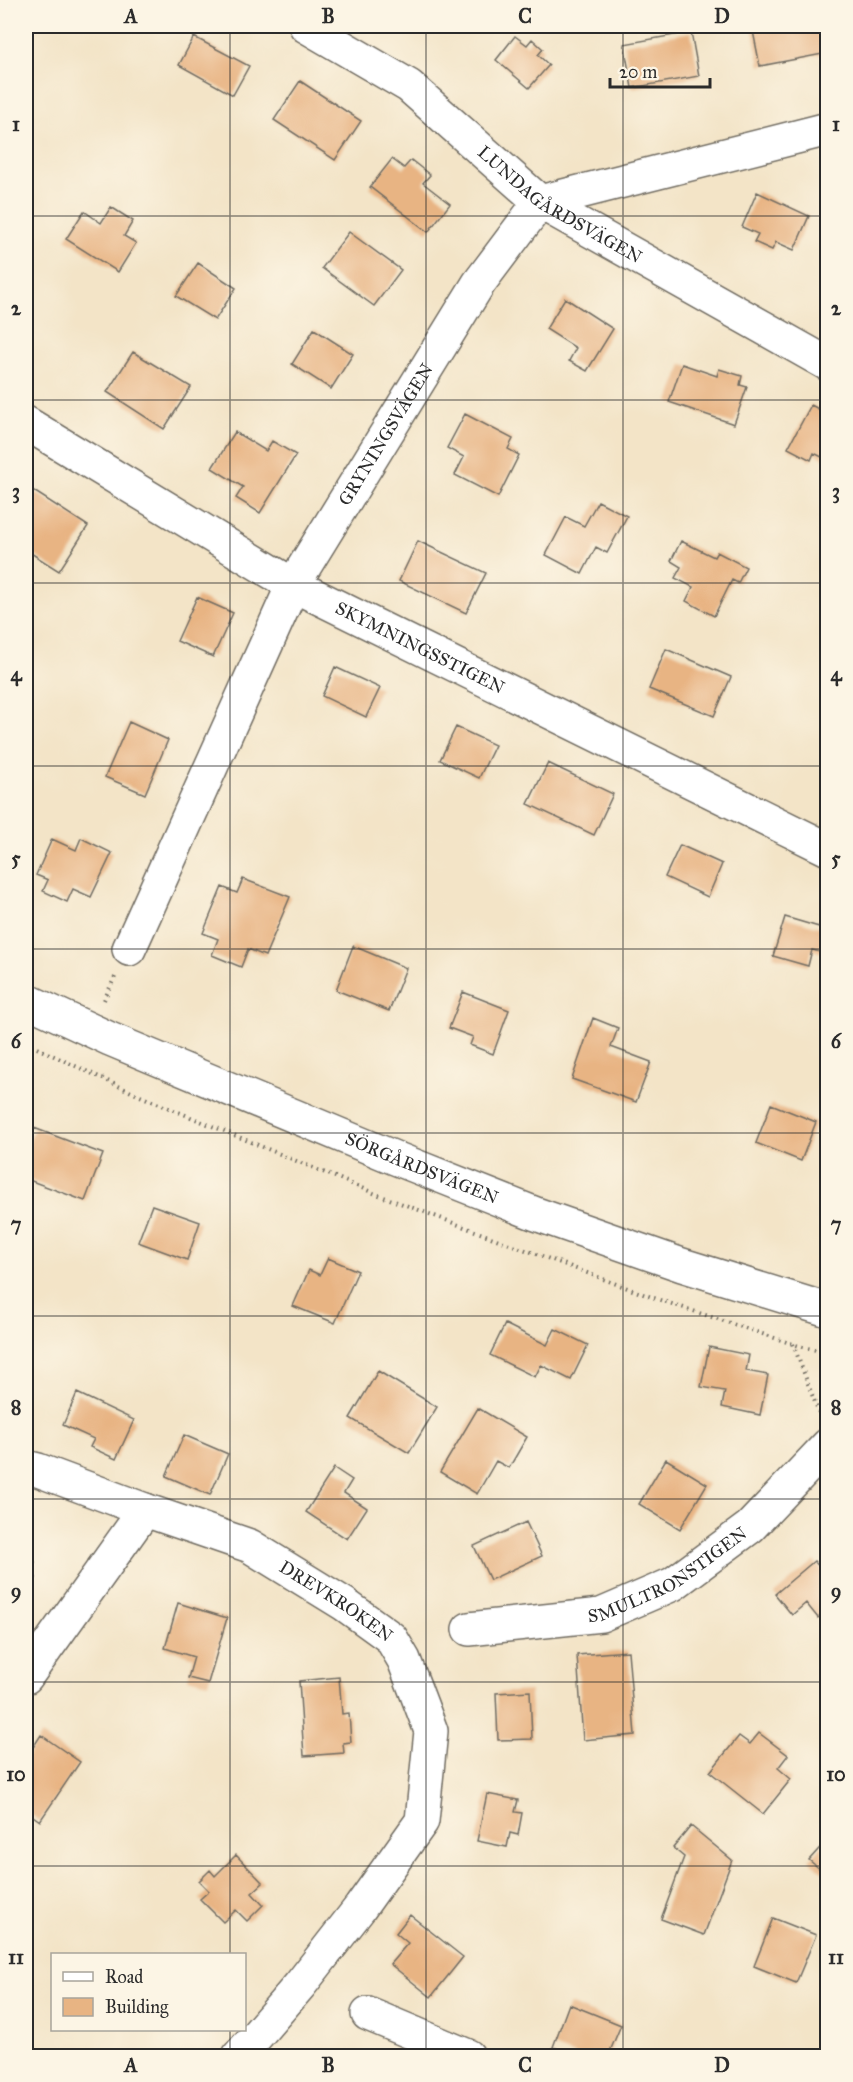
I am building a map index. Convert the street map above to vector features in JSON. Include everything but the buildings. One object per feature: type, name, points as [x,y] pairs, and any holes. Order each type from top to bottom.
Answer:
[{"type":"street","name":"LUNDAGÅRDSVÄGEN","points":[[306,26],[409,86],[540,202],[828,364]]},
{"type":"street","points":[[540,202],[828,129]]},
{"type":"street","name":"GRYNINGSVÄGEN","points":[[129,949],[292,585],[479,283],[540,202]]},
{"type":"street","name":"SKYMNINGSSTIGEN","points":[[26,423],[292,585],[828,849]]},
{"type":"street","name":"SÖRGÅRDSVÄGEN","points":[[26,1000],[121,1044],[536,1214],[682,1265],[828,1310]]},
{"type":"street","name":"SMULTRONSTIGEN","points":[[470,1629],[601,1615],[673,1584],[750,1527],[824,1430]]},
{"type":"street","name":"DREVKROKEN","points":[[26,1467],[250,1546],[344,1604],[391,1638],[404,1660],[430,1731],[422,1821],[360,1908],[300,1985],[239,2056]]},
{"type":"street","points":[[26,1677],[145,1510]]},
{"type":"street","points":[[368,2014],[468,2056]]},
{"type":"path","points":[[793,1344],[824,1430]]}]
